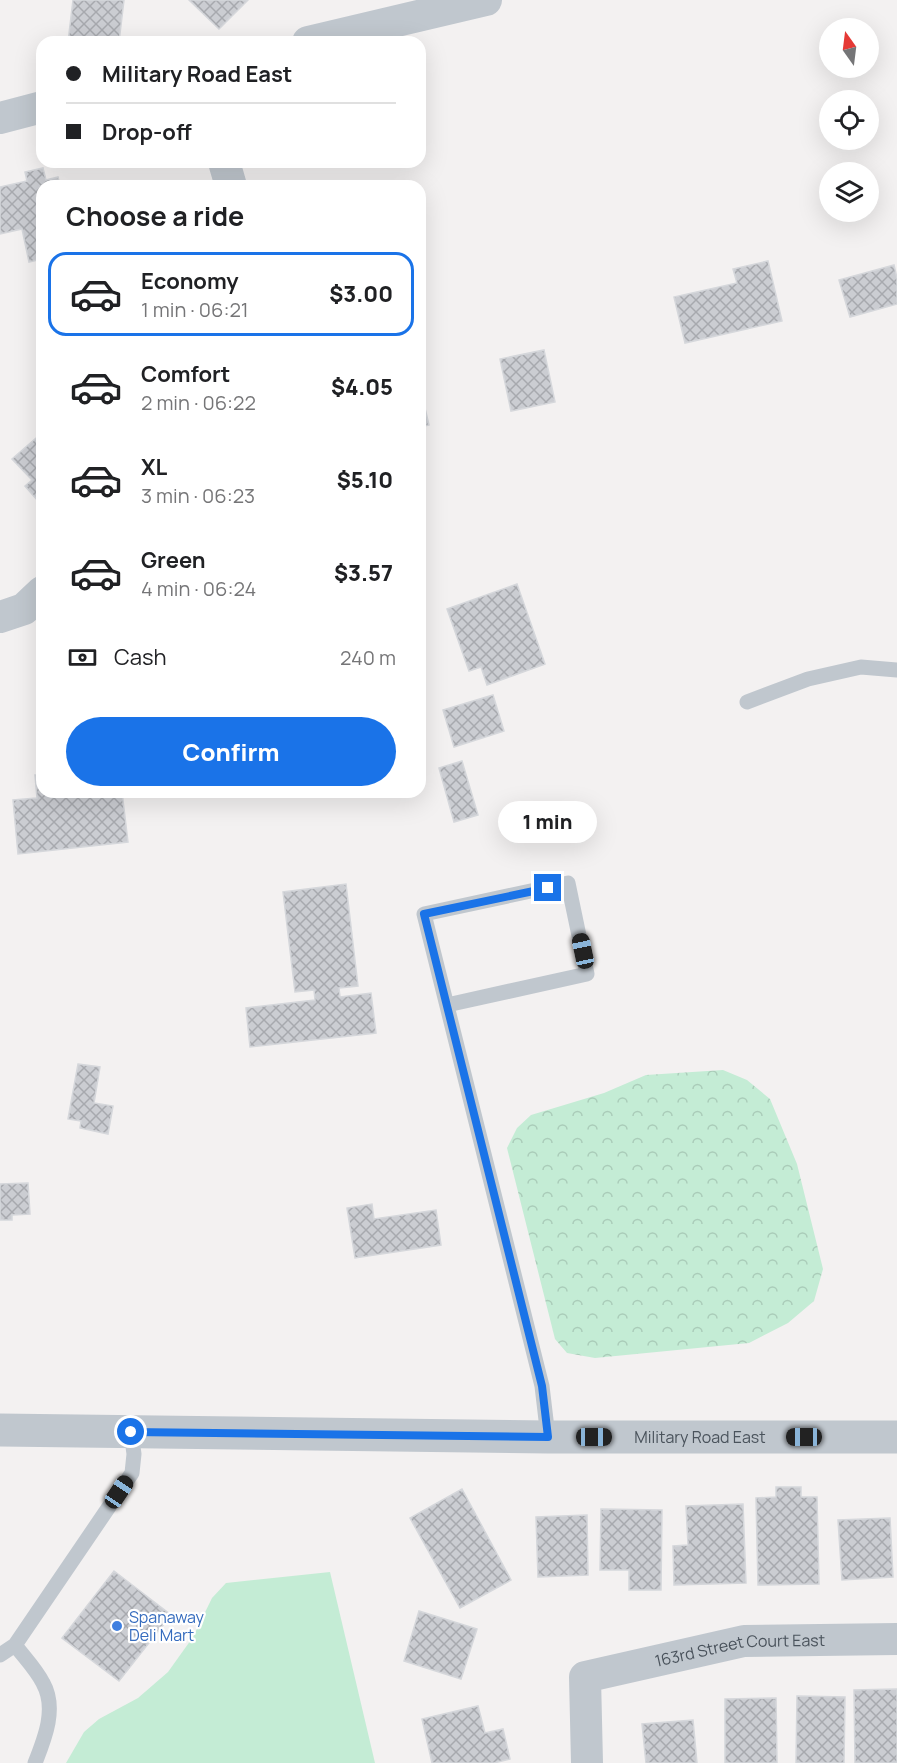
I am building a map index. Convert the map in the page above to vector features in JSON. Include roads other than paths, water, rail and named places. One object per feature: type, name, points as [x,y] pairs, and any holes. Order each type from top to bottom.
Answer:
[{"type":"street","points":[[333,36],[486,0]]},
{"type":"street","points":[[0,118],[36,109]]},
{"type":"street","points":[[0,617],[24,609],[36,598]]},
{"type":"street","name":"Military Road East","points":[[0,1430],[548,1437],[897,1437]]},
{"type":"street","name":"163rd Street Court East","points":[[587,1763],[585,1677],[744,1641],[897,1639]]},
{"type":"lane","points":[[747,702],[808,679],[861,667],[897,670]]},
{"type":"lane","points":[[447,1005],[587,974],[568,883],[424,914],[542,1386],[548,1437]]},
{"type":"lane","points":[[0,1655],[15,1645],[132,1473],[134,1454],[131,1432]]},
{"type":"lane","points":[[15,1645],[44,1683],[50,1706],[47,1731],[35,1763]]},
{"type":"place","name":"Spanaway Deli Mart","points":[[117,1626]]}]
